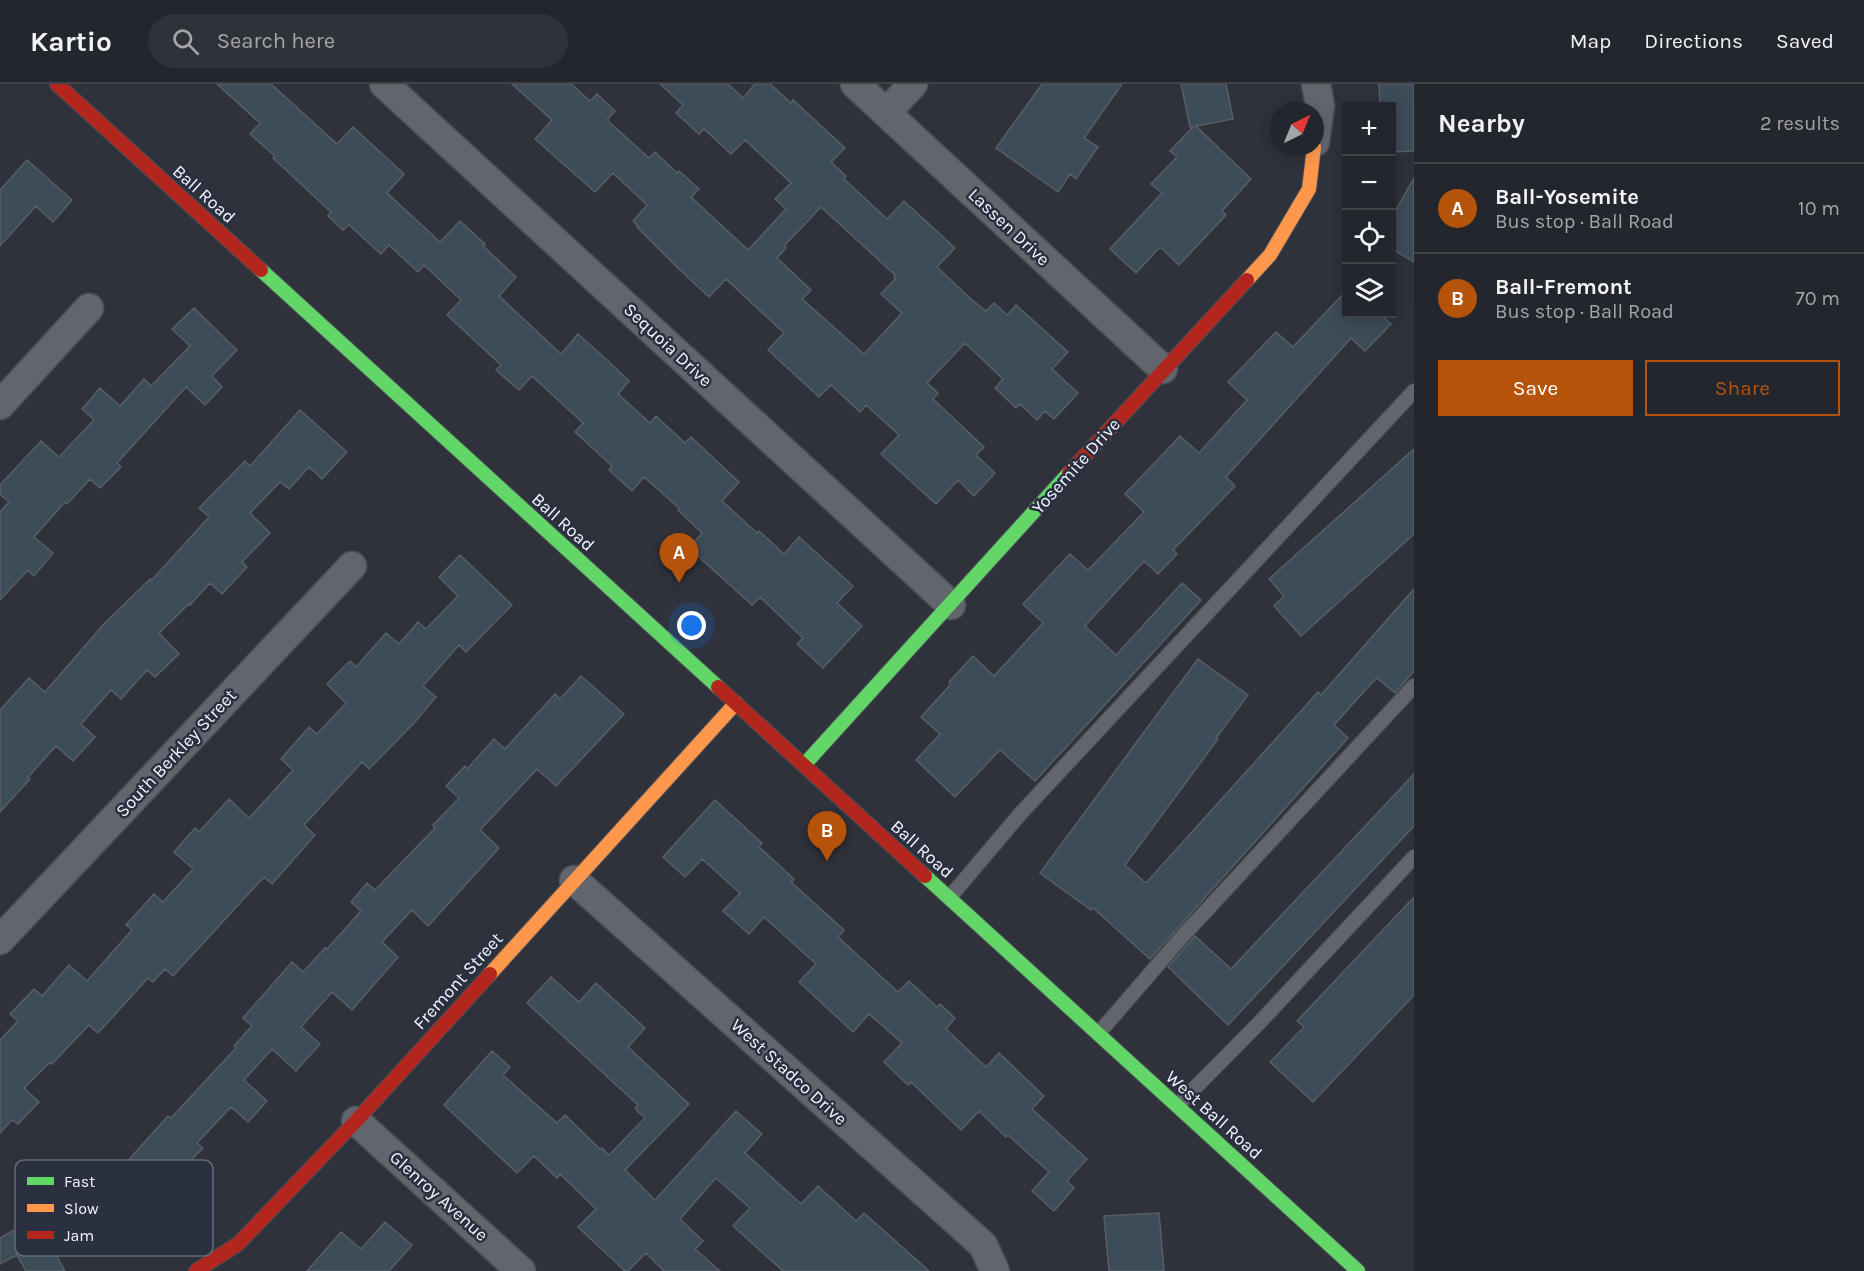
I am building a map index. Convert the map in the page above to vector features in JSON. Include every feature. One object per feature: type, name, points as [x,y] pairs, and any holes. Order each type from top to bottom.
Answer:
[{"type":"main road","name":"Ball Road","points":[[57,84],[1045,986]]},
{"type":"main road","name":"Yosemite Drive","points":[[804,765],[1163,369],[1270,255],[1309,189],[1313,156]]},
{"type":"main road","name":"Fremont Street","points":[[196,1271],[238,1244],[356,1121],[736,703]]},
{"type":"main road","name":"West Ball Road","points":[[1045,986],[1358,1271]]},
{"type":"street","name":"Sequoia Drive","points":[[384,84],[951,605]]},
{"type":"street","name":"Lassen Drive","points":[[855,84],[1163,369]]},
{"type":"street","points":[[886,113],[913,84]]},
{"type":"street","points":[[1316,84],[1319,102]]},
{"type":"street","points":[[0,405],[89,308]]},
{"type":"street","name":"South Berkley Street","points":[[0,940],[352,566]]},
{"type":"street","name":"West Stadco Drive","points":[[574,880],[983,1245],[995,1271]]},
{"type":"street","name":"Glenroy Avenue","points":[[356,1121],[522,1271]]},
{"type":"lane","points":[[949,898],[1021,813],[1414,391]]},
{"type":"lane","points":[[1098,1034],[1180,939],[1414,686]]},
{"type":"lane","points":[[1177,1106],[1260,1022],[1414,857]]},
{"type":"building","points":[[217,84],[271,84],[337,144],[353,127],[404,174],[387,193],[440,242],[460,221],[516,277],[499,296],[561,354],[578,334],[606,359],[629,381],[618,394],[650,423],[656,416],[685,443],[691,437],[739,482],[722,501],[784,554],[799,537],[853,586],[837,603],[862,626],[823,668],[797,644],[803,638],[760,597],[752,605],[689,548],[702,533],[678,510],[680,509],[644,477],[632,491],[609,470],[612,466],[575,432],[583,423],[532,376],[519,390],[496,370],[501,365],[447,315],[461,300],[424,265],[418,272],[389,245],[381,254],[349,225],[343,230],[328,216],[331,212],[250,134],[260,123]]},
{"type":"building","points":[[512,84],[571,84],[590,101],[597,94],[615,111],[607,120],[649,158],[655,152],[677,173],[679,171],[699,189],[691,197],[748,250],[786,209],[775,199],[791,183],[745,140],[731,154],[704,129],[699,134],[676,113],[683,105],[660,84],[728,84],[743,98],[755,84],[770,84],[791,103],[793,100],[845,148],[831,162],[846,176],[844,179],[887,219],[904,201],[955,248],[937,267],[972,300],[986,311],[994,303],[1007,315],[1016,305],[1068,352],[1052,369],[1078,393],[1054,419],[1045,411],[1037,420],[1020,404],[1016,408],[995,388],[1003,379],[965,343],[927,383],[938,393],[933,399],[984,447],[976,455],[995,473],[974,496],[958,480],[936,504],[881,454],[899,435],[866,405],[860,412],[831,385],[819,397],[768,350],[784,333],[726,279],[709,297],[637,227],[633,221],[647,205],[613,173],[595,192],[535,139],[552,120]],"holes":[[[821,207],[895,275],[895,279],[881,294],[902,313],[864,354],[802,299],[811,290],[777,258],[786,248],[784,246]]]},
{"type":"building","points":[[1042,84],[1122,84],[1084,138],[1098,147],[1076,179],[1070,174],[1058,192],[996,148]]},
{"type":"building","points":[[1181,84],[1226,84],[1233,119],[1196,126],[1251,179],[1222,211],[1226,215],[1179,265],[1160,247],[1136,273],[1110,249],[1162,193],[1151,184],[1177,157],[1170,151],[1193,127],[1190,127]]},
{"type":"building","points":[[1379,84],[1414,84],[1414,151],[1396,152],[1396,102],[1380,102]]},
{"type":"building","points":[[27,160],[72,200],[53,222],[36,206],[0,246],[0,190]]},
{"type":"building","points":[[1414,178],[1414,262],[1396,251],[1396,210]]},
{"type":"building","points":[[1342,295],[1342,318],[1384,318],[1391,324],[1365,351],[1351,338],[1226,477],[1235,486],[1173,550],[1177,554],[1158,574],[1144,561],[1085,626],[1116,655],[1182,583],[1201,600],[1035,781],[1000,750],[955,797],[916,760],[940,734],[921,717],[973,656],[994,676],[1043,623],[1023,604],[1070,554],[1088,570],[1144,512],[1125,494],[1180,436],[1199,453],[1247,400],[1228,382],[1276,332],[1293,347]]},
{"type":"building","points":[[194,308],[237,350],[212,376],[222,387],[205,405],[186,387],[117,463],[121,467],[100,488],[90,479],[67,504],[65,502],[34,537],[53,553],[34,576],[28,570],[0,600],[0,512],[9,502],[0,494],[0,485],[41,441],[59,457],[94,420],[82,409],[100,388],[120,406],[144,379],[151,386],[190,346],[172,329]]},
{"type":"building","points":[[300,410],[347,452],[322,479],[309,467],[289,489],[280,482],[250,513],[270,533],[242,562],[247,567],[222,594],[210,583],[159,633],[179,654],[155,677],[147,670],[121,699],[111,690],[81,724],[95,737],[73,761],[56,746],[0,812],[0,710],[29,678],[45,692],[103,625],[150,579],[151,581],[209,517],[199,508],[245,461],[250,466]]},
{"type":"building","points":[[1414,449],[1414,534],[1301,636],[1274,606],[1284,596],[1269,579]]},
{"type":"building","points":[[460,555],[512,605],[466,652],[459,645],[423,686],[436,697],[369,769],[362,762],[304,825],[315,835],[272,884],[264,877],[173,976],[165,969],[153,982],[148,978],[98,1033],[89,1025],[52,1064],[49,1063],[24,1088],[39,1102],[18,1124],[12,1120],[0,1133],[0,1040],[18,1021],[10,1014],[34,989],[42,996],[69,965],[87,981],[132,930],[126,925],[154,894],[163,902],[193,869],[174,852],[195,828],[199,832],[229,799],[249,818],[293,770],[281,759],[309,727],[317,734],[346,703],[327,684],[350,661],[356,667],[386,633],[399,644],[418,622],[426,629],[458,596],[439,577]]},
{"type":"building","points":[[1414,589],[1414,671],[1395,693],[1377,678],[1368,687],[1334,725],[1348,738],[1150,959],[1093,908],[1091,910],[1040,873],[1198,659],[1248,695],[1125,865],[1146,883],[1318,692],[1321,695]]},
{"type":"building","points":[[581,676],[624,714],[556,786],[537,769],[480,830],[499,848],[428,926],[412,910],[382,942],[398,957],[352,1010],[332,992],[301,1027],[320,1044],[296,1071],[272,1049],[244,1080],[267,1101],[248,1122],[231,1107],[197,1143],[203,1148],[191,1160],[128,1160],[168,1116],[171,1118],[236,1048],[234,1046],[252,1026],[243,1018],[292,962],[303,972],[361,911],[351,902],[367,883],[375,890],[435,828],[433,825],[459,798],[446,786],[465,766],[467,769],[494,739],[505,749],[555,694],[560,699]]},
{"type":"building","points":[[1414,774],[1414,826],[1228,1025],[1168,967],[1195,936],[1231,969]]},
{"type":"building","points":[[715,800],[762,843],[759,847],[794,879],[791,882],[844,930],[838,937],[898,992],[909,981],[937,1007],[940,1004],[955,1018],[946,1029],[986,1067],[999,1053],[1044,1096],[1032,1109],[1087,1159],[1067,1181],[1074,1188],[1054,1211],[1032,1191],[1049,1172],[1008,1135],[1006,1137],[979,1111],[961,1130],[911,1082],[908,1085],[884,1062],[902,1043],[869,1014],[853,1032],[799,982],[816,964],[764,917],[749,934],[723,911],[740,893],[702,859],[685,877],[663,857]]},
{"type":"building","points":[[1414,897],[1414,995],[1313,1102],[1270,1062],[1304,1027],[1297,1021]]},
{"type":"building","points":[[551,977],[579,1002],[596,983],[645,1028],[628,1047],[689,1104],[625,1170],[655,1200],[736,1111],[762,1134],[745,1153],[801,1204],[818,1186],[856,1221],[864,1213],[929,1271],[783,1271],[733,1226],[750,1208],[716,1178],[680,1219],[703,1241],[695,1249],[720,1271],[664,1271],[646,1253],[628,1271],[625,1271],[578,1227],[596,1209],[560,1174],[557,1178],[534,1156],[517,1173],[444,1105],[492,1051],[510,1067],[503,1075],[557,1123],[565,1115],[609,1155],[645,1118],[635,1109],[638,1105],[527,1003]]},
{"type":"building","points":[[1159,1213],[1164,1271],[1109,1271],[1104,1216]]},
{"type":"building","points":[[385,1222],[412,1245],[389,1271],[307,1271],[341,1232],[361,1249]]},
{"type":"building","points":[[15,1229],[15,1256],[0,1264],[0,1238]]},
{"type":"building","points":[[18,1256],[57,1256],[65,1271],[26,1271]]},
{"type":"traffic: fast","points":[[261,270],[718,687]]},
{"type":"traffic: fast","points":[[804,765],[1069,473]]},
{"type":"traffic: fast","points":[[925,876],[1358,1271]]},
{"type":"traffic: slow","points":[[1247,280],[1270,255],[1309,189],[1313,156]]},
{"type":"traffic: slow","points":[[490,974],[736,703]]},
{"type":"traffic: jam","points":[[57,84],[261,270]]},
{"type":"traffic: jam","points":[[1069,473],[1247,280]]},
{"type":"traffic: jam","points":[[718,687],[925,876]]},
{"type":"traffic: jam","points":[[196,1271],[238,1244],[356,1121],[490,974]]},
{"type":"place","name":"Ball-Yosemite","points":[[679,583]]},
{"type":"place","name":"Ball-Fremont","points":[[827,861]]}]
